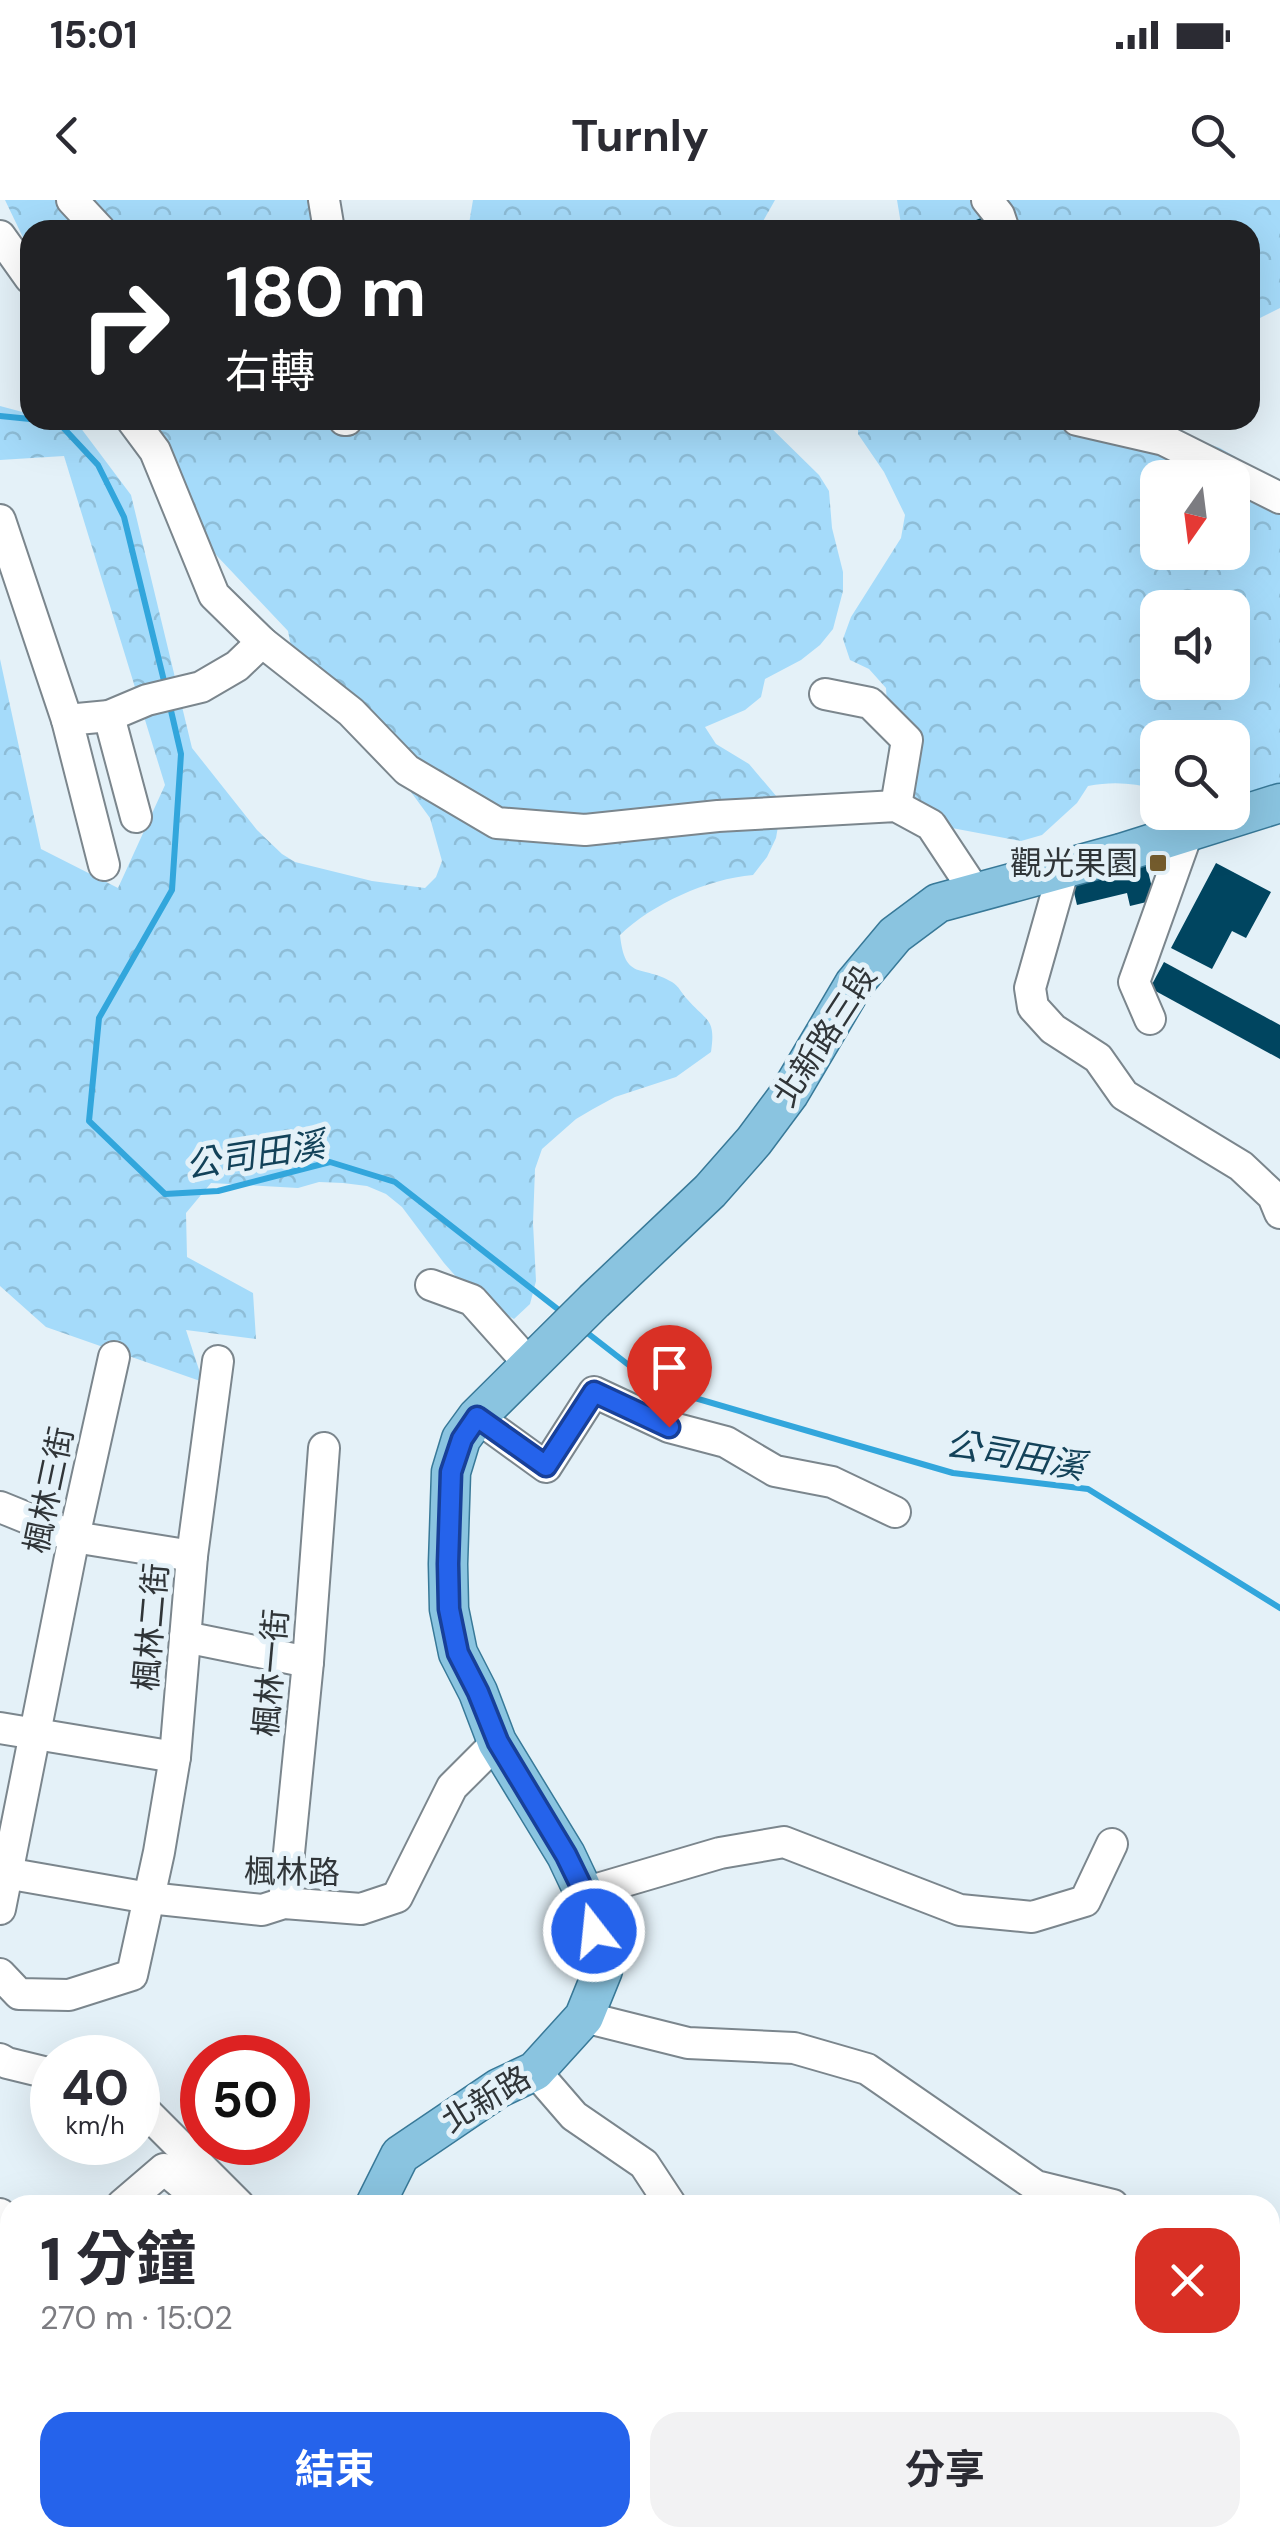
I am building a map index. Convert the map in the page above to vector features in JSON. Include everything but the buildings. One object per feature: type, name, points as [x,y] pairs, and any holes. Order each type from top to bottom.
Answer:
[{"type":"main road","name":"北新路三段","points":[[541,1354],[710,1191],[789,1094],[854,984],[895,935],[938,903],[1278,809]]},
{"type":"main road","name":"北新路","points":[[381,2195],[400,2155],[499,2088],[535,2071],[584,2017],[603,1970],[584,1892],[498,1742],[458,1653],[449,1609],[451,1472],[462,1439],[477,1417],[541,1354]]},
{"type":"street","points":[[72,200],[91,220]]},
{"type":"street","points":[[0,236],[20,264]]},
{"type":"street","points":[[139,430],[154,451],[214,595],[262,642],[351,712],[407,770],[497,824],[585,830],[718,816],[896,806],[931,825],[976,893]]},
{"type":"street","points":[[1120,430],[1164,440],[1280,498]]},
{"type":"street","points":[[0,520],[67,720],[104,865]]},
{"type":"street","points":[[67,720],[109,716],[148,700],[201,687],[237,666],[262,642]]},
{"type":"street","points":[[824,694],[870,704],[907,740],[896,806]]},
{"type":"street","points":[[109,716],[136,817]]},
{"type":"street","points":[[1150,1019],[1134,982],[1188,832]]},
{"type":"street","points":[[1064,868],[1030,988],[1033,1008],[1053,1029],[1098,1058],[1124,1095],[1242,1166],[1273,1196],[1280,1213]]},
{"type":"street","points":[[432,1285],[472,1300],[541,1354]]},
{"type":"street","name":"楓林三街","points":[[0,1909],[4,1872],[114,1357]]},
{"type":"street","name":"楓林二街","points":[[0,1974],[19,1994],[52,1995],[69,1995],[132,1975],[175,1758],[192,1556],[218,1361]]},
{"type":"street","points":[[477,1417],[546,1466],[594,1392],[669,1427],[726,1442],[776,1471],[832,1482],[895,1512]]},
{"type":"street","name":"楓林一街","points":[[284,1903],[324,1448]]},
{"type":"street","points":[[0,1508],[74,1537],[192,1556]]},
{"type":"street","points":[[185,1637],[308,1662]]},
{"type":"street","points":[[0,1728],[175,1758]]},
{"type":"street","name":"楓林路","points":[[4,1872],[150,1898],[262,1910],[284,1903],[362,1909],[397,1898],[452,1787],[498,1742]]},
{"type":"street","points":[[584,1892],[720,1853],[784,1842],[960,1910],[1032,1917],[1085,1901],[1112,1844]]},
{"type":"street","points":[[584,2017],[688,2043],[794,2048],[867,2069],[1036,2186],[1073,2195]]},
{"type":"street","points":[[0,2059],[30,2068]]},
{"type":"street","points":[[535,2071],[574,2116],[644,2164],[664,2195]]},
{"type":"street","points":[[160,2126],[230,2195]]},
{"type":"street","points":[[134,2195],[164,2169],[195,2195]]},
{"type":"green space","points":[[5,200],[323,200],[328,220],[20,220],[20,231]]},
{"type":"green space","points":[[473,200],[775,200],[764,220],[470,220]]},
{"type":"green space","points":[[897,200],[1280,200],[1280,308],[1260,318],[1260,220],[900,220]]},
{"type":"green space","points":[[0,406],[20,411],[20,430],[82,430],[131,495],[192,748],[257,830],[295,862],[372,881],[425,888],[436,877],[442,861],[430,818],[392,766],[291,646],[288,631],[200,538],[156,430],[773,430],[819,475],[829,491],[832,528],[843,572],[843,591],[833,629],[801,660],[765,679],[761,697],[745,710],[705,727],[716,744],[749,764],[777,797],[780,815],[776,838],[753,875],[681,895],[648,913],[620,935],[622,950],[631,966],[674,984],[708,1021],[711,1052],[676,1077],[615,1097],[593,1109],[542,1149],[535,1169],[536,1281],[530,1304],[514,1319],[474,1297],[402,1207],[386,1194],[367,1186],[343,1183],[319,1182],[298,1188],[211,1183],[186,1213],[187,1257],[253,1293],[256,1339],[186,1330],[203,1382],[46,1327],[0,1286],[0,659],[41,849],[118,888],[165,785],[64,456],[0,460]]},
{"type":"green space","points":[[858,430],[1170,430],[1241,460],[1140,460],[1140,570],[1250,570],[1250,466],[1280,483],[1280,784],[1250,791],[1250,720],[1140,720],[1140,785],[1088,786],[1077,803],[1042,835],[1021,841],[936,825],[887,779],[886,688],[869,669],[850,660],[843,639],[851,617],[901,538],[905,515]]},
{"type":"waterway","name":"公司田溪","points":[[0,416],[20,418]]},
{"type":"waterway","name":"公司田溪","points":[[65,430],[98,465],[124,517],[165,685]]},
{"type":"waterway","name":"公司田溪","points":[[169,702],[181,754],[172,890],[99,1018],[89,1121],[165,1194],[218,1191],[330,1162],[395,1182],[564,1314]]},
{"type":"waterway","name":"公司田溪","points":[[581,1328],[657,1387],[953,1473],[1088,1489],[1280,1608]]},
{"type":"place","name":"觀光果園","points":[[1158,863]]},
{"type":"route","points":[[594,1931],[584,1892],[566,1855],[498,1742],[458,1653],[449,1609],[451,1472],[462,1439],[477,1417],[546,1466],[594,1392],[669,1427]]}]
